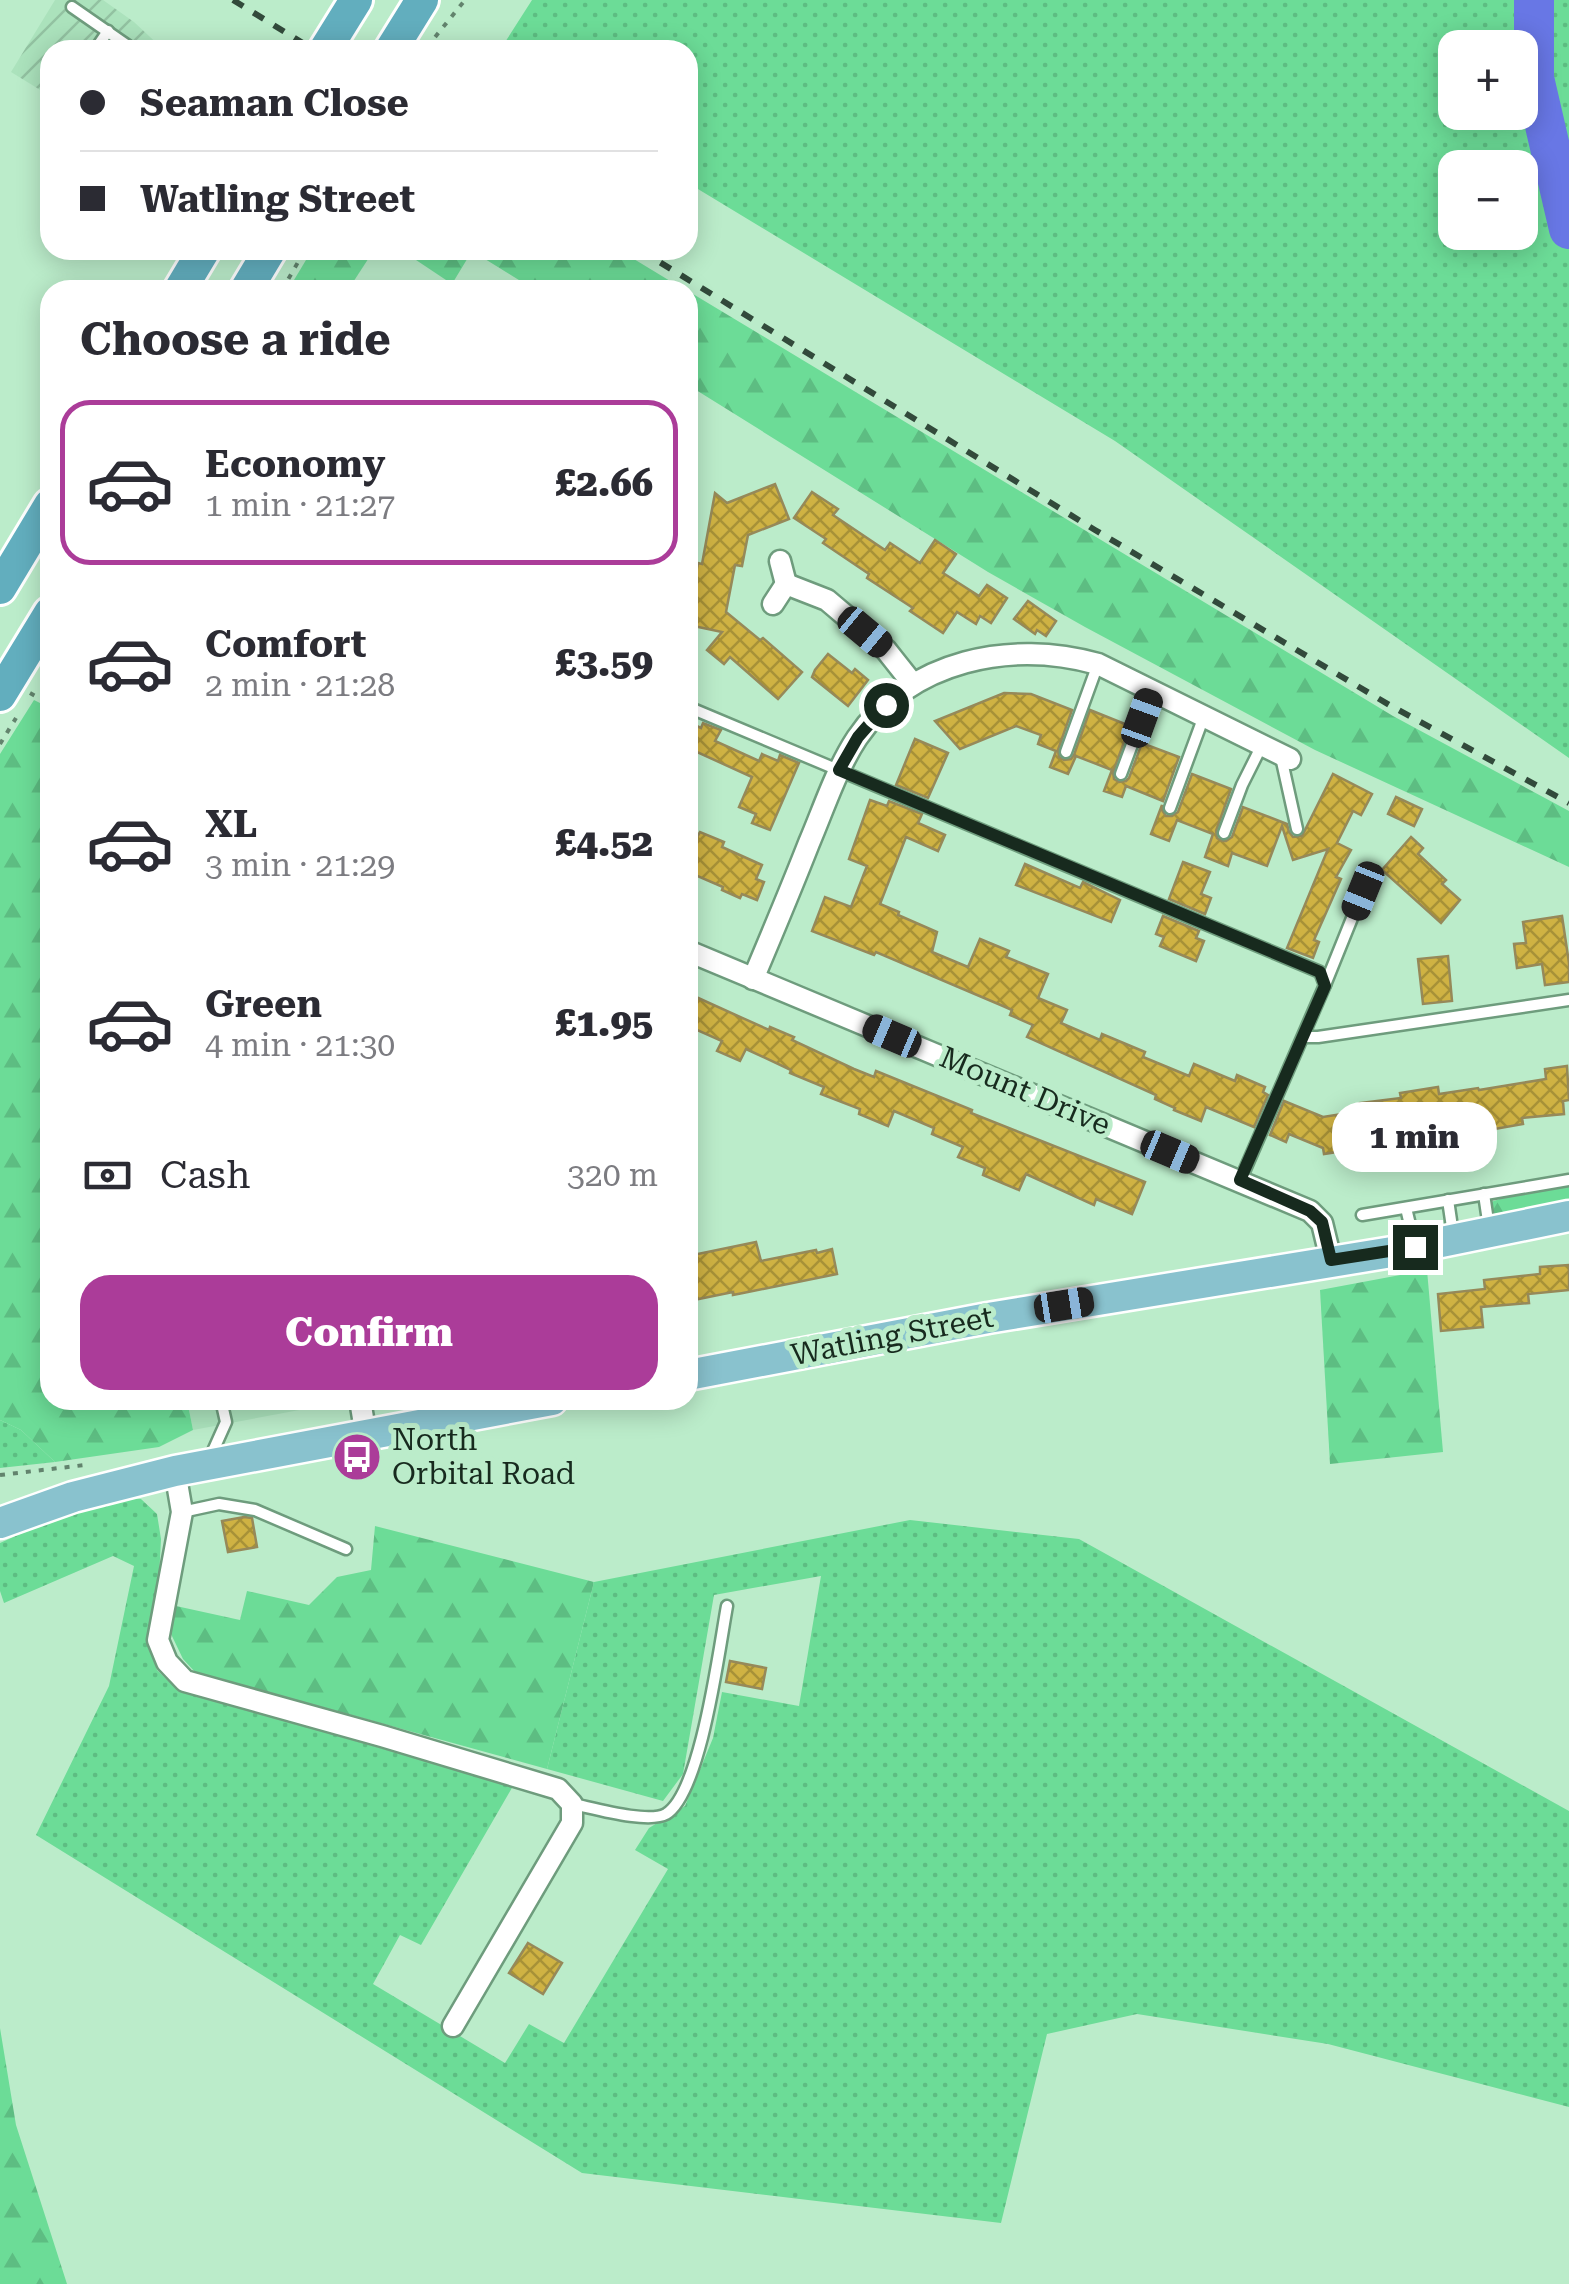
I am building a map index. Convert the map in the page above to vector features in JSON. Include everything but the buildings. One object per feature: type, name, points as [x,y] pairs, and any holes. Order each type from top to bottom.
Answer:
[{"type":"highway","points":[[397,40],[422,0]]},
{"type":"highway","points":[[331,40],[349,10]]},
{"type":"highway","points":[[0,588],[40,522]]},
{"type":"highway","points":[[15,694],[40,636]]},
{"type":"main road","name":"Watling Street","points":[[698,1373],[988,1318],[1454,1240],[1569,1216]]},
{"type":"main road","points":[[0,1523],[73,1496],[176,1471],[500,1410]]},
{"type":"street","points":[[773,604],[786,584],[780,560]]},
{"type":"street","points":[[786,584],[827,600],[886,650],[913,684]]},
{"type":"street","points":[[753,978],[839,770],[858,737],[886,705],[913,684],[950,666],[978,658],[1068,656],[1098,664],[1277,752]]},
{"type":"street","name":"Mount Drive","points":[[698,955],[1310,1211],[1322,1222],[1331,1260]]},
{"type":"street","points":[[362,1410],[366,1436]]},
{"type":"street","points":[[176,1471],[182,1512],[158,1640],[167,1662],[185,1680],[558,1788],[572,1804],[572,1823],[453,2026]]},
{"type":"lane","points":[[72,7],[120,40]]},
{"type":"lane","points":[[102,40],[108,31]]},
{"type":"lane","points":[[1066,752],[1098,664]]},
{"type":"lane","points":[[1121,774],[1152,691]]},
{"type":"lane","points":[[698,712],[1320,972],[1325,986]]},
{"type":"lane","points":[[1170,808],[1204,716]]},
{"type":"lane","points":[[1224,832],[1242,786],[1277,752],[1297,829]]},
{"type":"lane","points":[[1240,1180],[1363,891]]},
{"type":"lane","points":[[1303,1037],[1569,1000]]},
{"type":"lane","points":[[1362,1215],[1569,1180]]},
{"type":"lane","points":[[1484,1194],[1490,1232]]},
{"type":"lane","points":[[1448,1200],[1454,1240]]},
{"type":"lane","points":[[1406,1208],[1415,1247]]},
{"type":"lane","points":[[207,1465],[226,1422],[223,1410]]},
{"type":"lane","points":[[182,1512],[219,1504],[255,1510],[346,1549]]},
{"type":"lane","points":[[572,1804],[642,1817],[667,1814],[678,1801],[704,1732],[726,1606]]},
{"type":"path","points":[[432,40],[465,0]]},
{"type":"path","points":[[15,694],[40,701]]},
{"type":"path","points":[[0,1475],[94,1464]]},
{"type":"shaded area","points":[[55,0],[103,0],[153,40],[40,40],[40,90],[11,72]]},
{"type":"shaded area","points":[[189,1410],[300,1410],[193,1430]]},
{"type":"green space","points":[[532,0],[1569,0],[1569,758],[1115,441],[698,189],[698,40],[506,40]]},
{"type":"green space","points":[[306,260],[368,260],[354,280],[294,280]]},
{"type":"green space","points":[[416,260],[467,260],[454,280],[446,280]]},
{"type":"green space","points":[[487,260],[636,260],[668,280],[519,280]]},
{"type":"green space","points":[[698,297],[1393,716],[1569,811],[1569,867],[1315,750],[988,572],[698,391]]},
{"type":"green space","points":[[34,700],[40,703],[40,1410],[189,1410],[193,1430],[159,1447],[55,1462],[21,1430],[0,1420],[0,754]]},
{"type":"green space","points":[[1569,1186],[1569,1208],[1495,1222],[1491,1202],[1520,1192]]},
{"type":"green space","points":[[1427,1270],[1443,1452],[1330,1464],[1320,1290]]},
{"type":"green space","points":[[0,1420],[21,1430],[55,1462],[0,1468]]},
{"type":"green space","points":[[120,1497],[141,1499],[157,1514],[161,1539],[159,1578],[147,1638],[157,1670],[178,1690],[513,1786],[421,1945],[400,1935],[373,1984],[505,2063],[529,2024],[564,2043],[668,1869],[635,1850],[649,1828],[685,1806],[713,1738],[722,1692],[799,1706],[821,1576],[714,1595],[683,1774],[663,1801],[547,1769],[594,1582],[910,1520],[1079,1539],[1569,1811],[1569,2107],[1328,2044],[1137,2014],[1047,2034],[1001,2223],[582,2173],[36,1835],[109,1686],[134,1566],[113,1556],[4,1603],[0,1591],[0,1543],[60,1516]]},
{"type":"green space","points":[[375,1526],[594,1582],[547,1769],[195,1672],[183,1659],[171,1634],[176,1606],[240,1620],[247,1591],[309,1605],[337,1577],[371,1570]]},
{"type":"green space","points":[[0,2028],[16,2125],[67,2284],[0,2284]]},
{"type":"waterway","points":[[1534,0],[1534,78],[1569,229]]},
{"type":"railway","points":[[233,0],[298,40]]},
{"type":"railway","points":[[656,260],[689,280]]},
{"type":"railway","points":[[698,286],[1095,530],[1391,706],[1569,803]]},
{"type":"place","name":"North Orbital Road","points":[[357,1457]]},
{"type":"route","points":[[886,705],[858,737],[839,770],[1320,972],[1325,986],[1240,1180],[1310,1211],[1322,1222],[1331,1260],[1415,1247]]}]
